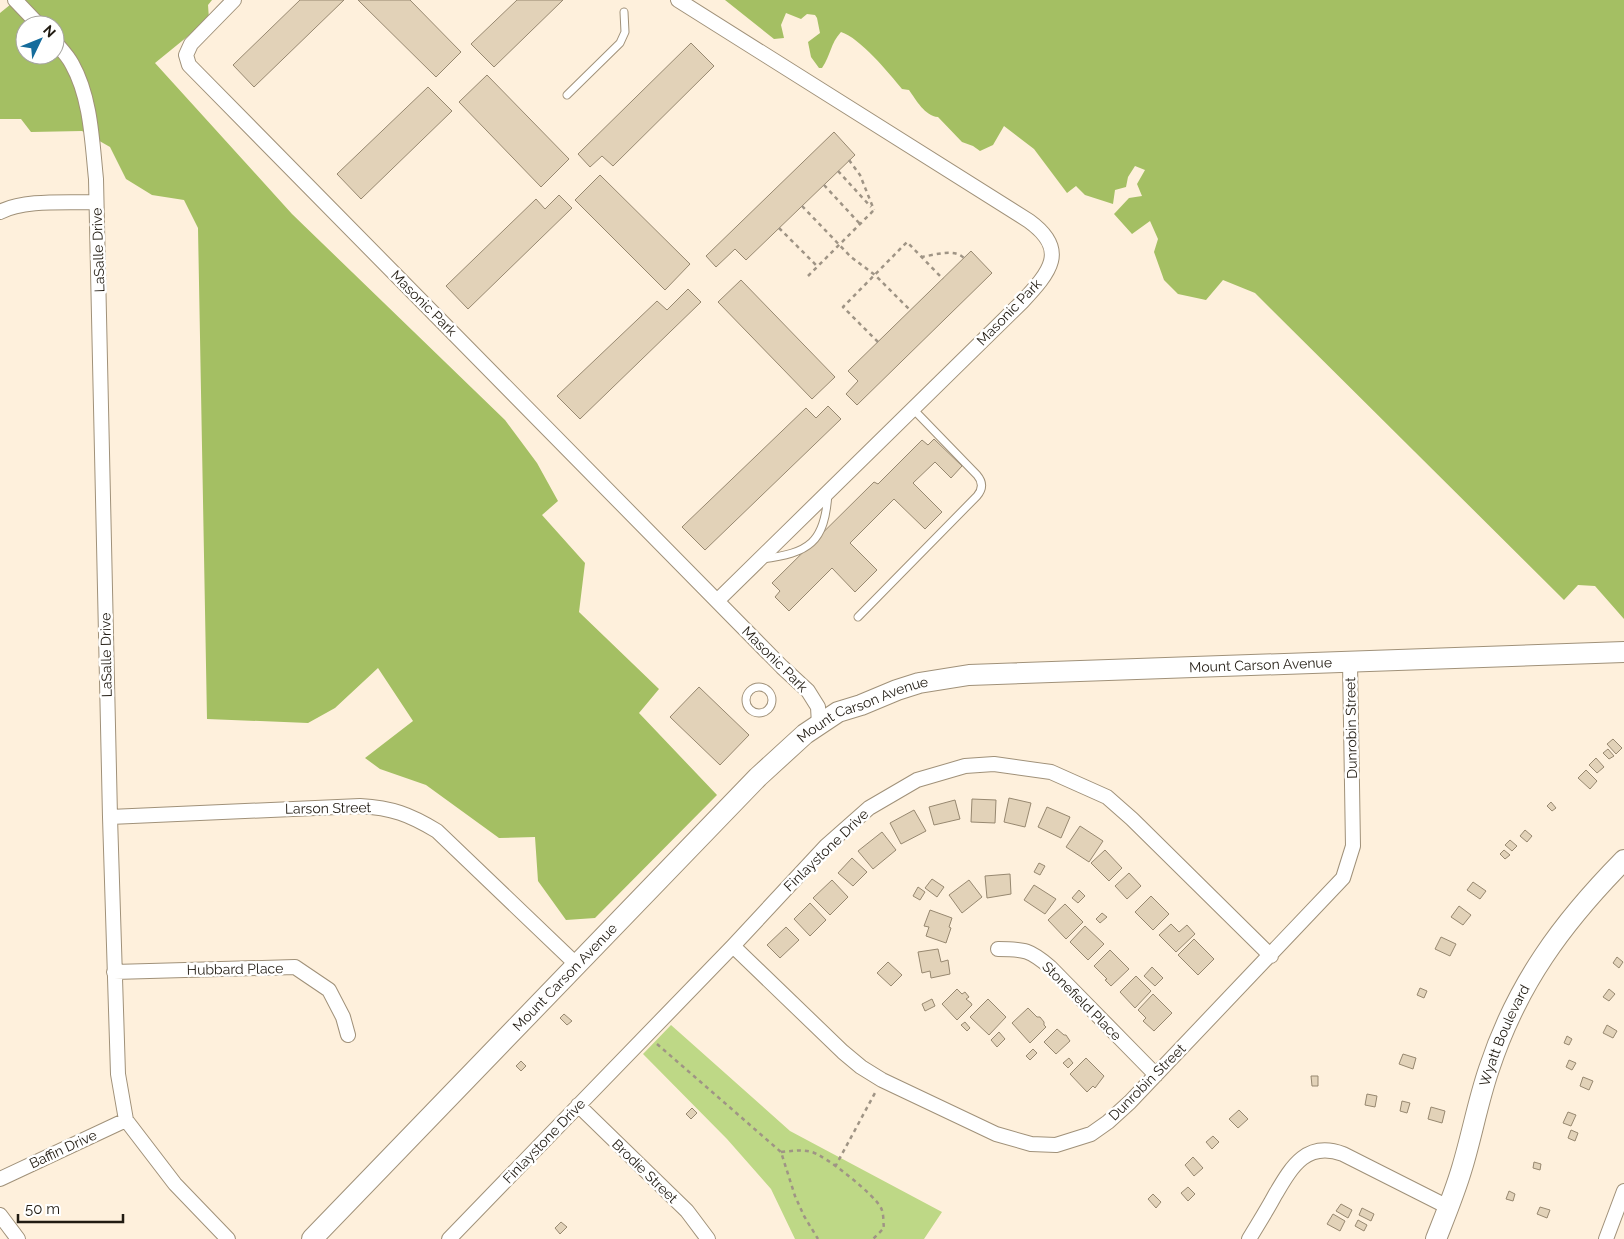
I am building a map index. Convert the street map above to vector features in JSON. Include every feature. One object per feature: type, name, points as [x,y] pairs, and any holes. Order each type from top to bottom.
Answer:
[{"type":"main road","name":"Mount Carson Avenue","points":[[312,1239],[764,771],[805,734],[838,712],[897,690],[942,678],[970,675],[1624,652]]},
{"type":"main road","name":"Wyatt Boulevard","points":[[1436,1239],[1462,1167],[1489,1069],[1504,1029],[1520,995],[1542,958],[1569,920],[1624,860]]},
{"type":"street","points":[[15,0],[29,15]]},
{"type":"street","name":"Masonic Park","points":[[234,0],[191,44],[186,55],[190,65],[782,667],[808,691],[818,707],[820,724]]},
{"type":"street","name":"Masonic Park","points":[[678,0],[1017,213],[1038,228],[1048,239],[1052,252],[1044,276],[1038,284],[717,600]]},
{"type":"street","name":"LaSalle Drive","points":[[65,54],[71,62],[82,86],[96,178],[110,817],[118,1074],[126,1120],[175,1184],[228,1239]]},
{"type":"street","points":[[0,212],[8,207],[24,204],[96,202]]},
{"type":"street","name":"Dunrobin Street","points":[[733,946],[843,1052],[882,1080],[996,1134],[1031,1144],[1056,1145],[1091,1134],[1108,1122],[1156,1075],[1343,878],[1353,846],[1354,829],[1350,662]]},
{"type":"street","name":"Finlaystone Drive","points":[[449,1239],[733,946],[826,846],[869,808],[917,780],[965,766],[994,764],[1051,772],[1107,797],[1132,819],[1270,956]]},
{"type":"street","name":"Larson Street","points":[[110,817],[360,806],[384,808],[413,817],[437,830],[577,965]]},
{"type":"street","name":"Stonefield Place","points":[[998,949],[1017,949],[1034,954],[1156,1075]]},
{"type":"street","name":"Hubbard Place","points":[[114,972],[295,967],[329,990],[344,1018],[348,1035]]},
{"type":"street","name":"Brodie Street","points":[[578,1105],[687,1211],[708,1239]]},
{"type":"street","name":"Baffin Drive","points":[[0,1179],[126,1120]]},
{"type":"street","points":[[1249,1239],[1295,1164],[1307,1154],[1321,1150],[1336,1151],[1343,1154],[1448,1207]]},
{"type":"street","points":[[1606,1239],[1624,1191]]},
{"type":"street","points":[[0,1215],[18,1239]]},
{"type":"lane","points":[[567,95],[620,43],[625,32],[624,12]]},
{"type":"lane","points":[[858,617],[978,496],[981,490],[982,482],[978,475],[913,408]]},
{"type":"lane","points":[[759,559],[797,552],[810,544],[824,525],[828,492]]},
{"type":"path","points":[[849,160],[860,175],[874,210]]},
{"type":"path","points":[[838,171],[874,210]]},
{"type":"path","points":[[824,185],[860,224]]},
{"type":"path","points":[[802,206],[851,257],[875,275],[910,310]]},
{"type":"path","points":[[808,276],[874,210]]},
{"type":"path","points":[[779,228],[817,266]]},
{"type":"path","points":[[878,342],[843,307],[907,242],[943,279]]},
{"type":"path","points":[[922,257],[954,252],[960,253],[964,258]]},
{"type":"path","points":[[646,1035],[781,1152],[795,1196],[818,1239]]},
{"type":"path","points":[[835,1167],[882,1080]]},
{"type":"path","points":[[781,1152],[798,1150],[815,1153],[850,1176],[882,1209],[884,1228],[873,1239]]},
{"type":"green space","points":[[16,0],[212,0],[208,5],[209,19],[155,63],[292,214],[505,420],[537,463],[558,501],[542,515],[585,563],[579,612],[659,689],[639,713],[717,795],[595,918],[566,920],[538,881],[535,837],[499,838],[426,785],[380,769],[365,758],[413,721],[378,668],[335,708],[308,723],[207,719],[198,228],[184,200],[152,195],[126,179],[110,147],[82,131],[31,132],[21,119],[0,119],[0,13]]},
{"type":"green space","points":[[725,0],[1624,0],[1624,619],[1595,586],[1578,585],[1564,600],[1255,293],[1223,280],[1206,300],[1178,294],[1164,280],[1154,252],[1158,239],[1150,221],[1132,234],[1114,214],[1129,198],[1142,196],[1137,184],[1145,170],[1135,166],[1128,177],[1126,187],[1115,190],[1113,204],[1085,195],[1076,186],[1067,193],[1034,149],[1004,126],[993,145],[980,151],[962,142],[938,117],[925,111],[909,90],[902,89],[874,57],[849,36],[841,32],[822,68],[819,68],[811,57],[808,42],[820,33],[815,15],[807,14],[801,19],[786,13],[781,25],[784,38],[774,39]]},
{"type":"green space","points":[[671,1025],[790,1131],[942,1212],[924,1239],[795,1239],[771,1189],[727,1139],[643,1054]]},
{"type":"building","points":[[300,0],[344,0],[254,87],[233,65]]},
{"type":"building","points":[[358,0],[410,0],[461,52],[436,77]]},
{"type":"building","points":[[517,0],[563,0],[494,67],[471,44]]},
{"type":"building","points":[[691,43],[714,66],[613,166],[602,156],[590,167],[578,154]]},
{"type":"building","points":[[487,75],[569,159],[541,187],[459,102]]},
{"type":"building","points":[[428,87],[452,111],[361,199],[337,174]]},
{"type":"building","points":[[834,132],[855,155],[746,260],[735,249],[716,267],[706,256]]},
{"type":"building","points":[[600,175],[690,264],[665,290],[575,200]]},
{"type":"building","points":[[559,195],[572,208],[468,309],[446,286],[536,199],[545,209]]},
{"type":"building","points":[[971,251],[992,273],[857,405],[846,394],[858,381],[848,371]]},
{"type":"building","points":[[741,280],[835,377],[812,399],[718,302]]},
{"type":"building","points":[[688,289],[701,302],[580,419],[557,396],[657,301],[667,310]]},
{"type":"building","points":[[828,406],[841,419],[705,550],[682,527],[806,408],[816,418]]},
{"type":"building","points":[[934,439],[962,466],[951,478],[935,462],[913,483],[942,512],[925,529],[894,499],[850,543],[877,570],[855,592],[832,568],[789,611],[775,597],[780,591],[772,583],[874,482],[878,484],[922,440],[928,445]]},
{"type":"building","points":[[699,687],[749,735],[720,765],[670,717]]},
{"type":"building","points":[[1613,739],[1622,748],[1616,754],[1607,744]]},
{"type":"building","points":[[1608,749],[1614,756],[1609,759],[1603,753]]},
{"type":"building","points":[[1596,758],[1604,767],[1597,773],[1589,765]]},
{"type":"building","points":[[1586,770],[1597,781],[1590,789],[1578,778]]},
{"type":"building","points":[[1009,798],[1031,803],[1025,827],[1004,822]]},
{"type":"building","points":[[972,799],[996,800],[995,823],[971,822]]},
{"type":"building","points":[[955,800],[960,819],[934,825],[929,807]]},
{"type":"building","points":[[1551,802],[1556,808],[1552,811],[1547,806]]},
{"type":"building","points":[[1047,807],[1070,817],[1061,838],[1038,827]]},
{"type":"building","points":[[914,810],[926,831],[901,844],[890,823]]},
{"type":"building","points":[[1080,826],[1103,841],[1089,862],[1066,847]]},
{"type":"building","points":[[1525,830],[1532,836],[1527,842],[1520,836]]},
{"type":"building","points":[[882,832],[896,850],[873,869],[858,851]]},
{"type":"building","points":[[1510,840],[1517,846],[1512,851],[1505,845]]},
{"type":"building","points":[[1105,850],[1122,868],[1109,881],[1091,863]]},
{"type":"building","points":[[1504,850],[1510,855],[1505,859],[1500,854]]},
{"type":"building","points":[[852,858],[867,872],[853,886],[838,873]]},
{"type":"building","points":[[1039,863],[1045,866],[1040,875],[1034,872]]},
{"type":"building","points":[[1129,873],[1141,886],[1127,899],[1115,886]]},
{"type":"building","points":[[1010,874],[1011,894],[987,898],[985,876]]},
{"type":"building","points":[[932,879],[944,887],[937,897],[925,888]]},
{"type":"building","points":[[832,880],[848,897],[830,915],[813,898]]},
{"type":"building","points":[[969,880],[982,897],[962,913],[949,895]]},
{"type":"building","points":[[1473,882],[1486,891],[1480,899],[1467,890]]},
{"type":"building","points":[[1034,885],[1056,899],[1045,914],[1024,900]]},
{"type":"building","points":[[918,887],[925,892],[920,900],[913,896]]},
{"type":"building","points":[[1079,890],[1085,896],[1078,903],[1072,898]]},
{"type":"building","points":[[1151,896],[1169,914],[1153,930],[1135,912]]},
{"type":"building","points":[[810,903],[826,920],[810,936],[794,919]]},
{"type":"building","points":[[1065,904],[1083,922],[1066,939],[1048,920]]},
{"type":"building","points":[[1459,906],[1471,915],[1463,925],[1451,917]]},
{"type":"building","points":[[930,910],[952,918],[946,943],[926,936],[929,927],[924,926]]},
{"type":"building","points":[[1102,913],[1107,917],[1100,923],[1096,919]]},
{"type":"building","points":[[1171,924],[1179,932],[1187,925],[1195,934],[1176,952],[1159,935]]},
{"type":"building","points":[[1085,926],[1104,944],[1088,960],[1070,942]]},
{"type":"building","points":[[786,927],[799,940],[780,958],[767,945]]},
{"type":"building","points":[[1441,937],[1456,944],[1450,956],[1435,949]]},
{"type":"building","points":[[1194,939],[1214,959],[1198,975],[1178,955]]},
{"type":"building","points":[[938,949],[941,962],[948,960],[950,974],[931,978],[930,971],[922,973],[918,952]]},
{"type":"building","points":[[1110,950],[1129,969],[1111,986],[1094,966]]},
{"type":"building","points":[[1617,957],[1623,962],[1619,968],[1613,963]]},
{"type":"building","points":[[888,962],[902,975],[891,986],[877,973]]},
{"type":"building","points":[[1152,967],[1163,978],[1155,986],[1144,976]]},
{"type":"building","points":[[1136,976],[1151,991],[1135,1008],[1120,992]]},
{"type":"building","points":[[1420,988],[1427,991],[1424,998],[1417,995]]},
{"type":"building","points":[[957,989],[962,994],[965,992],[969,997],[966,999],[972,1005],[957,1020],[942,1004]]},
{"type":"building","points":[[1609,989],[1615,994],[1609,1001],[1603,997]]},
{"type":"building","points":[[1153,994],[1172,1013],[1154,1031],[1143,1021],[1146,1018],[1138,1010]]},
{"type":"building","points":[[932,999],[935,1006],[925,1011],[922,1004]]},
{"type":"building","points":[[988,999],[1006,1017],[989,1035],[970,1017]]},
{"type":"building","points":[[1028,1008],[1037,1017],[1040,1017],[1046,1027],[1030,1043],[1012,1023]]},
{"type":"building","points":[[564,1014],[572,1021],[567,1025],[560,1018]]},
{"type":"building","points":[[965,1022],[970,1028],[967,1031],[961,1025]]},
{"type":"building","points":[[1607,1025],[1617,1031],[1613,1038],[1603,1033]]},
{"type":"building","points":[[1057,1029],[1066,1035],[1070,1041],[1056,1054],[1044,1042]]},
{"type":"building","points":[[999,1032],[1005,1039],[997,1047],[991,1040]]},
{"type":"building","points":[[1567,1036],[1572,1039],[1569,1045],[1564,1043]]},
{"type":"building","points":[[1033,1049],[1037,1053],[1030,1060],[1026,1056]]},
{"type":"building","points":[[1403,1054],[1416,1058],[1413,1069],[1399,1064]]},
{"type":"building","points":[[1069,1058],[1073,1063],[1068,1068],[1063,1063]]},
{"type":"building","points":[[1086,1058],[1104,1076],[1095,1088],[1093,1086],[1087,1092],[1070,1074]]},
{"type":"building","points":[[1569,1060],[1576,1063],[1572,1070],[1566,1067]]},
{"type":"building","points":[[521,1061],[526,1066],[521,1071],[516,1066]]},
{"type":"building","points":[[1311,1076],[1318,1076],[1318,1086],[1312,1086]]},
{"type":"building","points":[[1583,1077],[1593,1081],[1589,1090],[1580,1086]]},
{"type":"building","points":[[1367,1094],[1377,1096],[1375,1107],[1365,1105]]},
{"type":"building","points":[[1402,1101],[1410,1103],[1407,1113],[1400,1111]]},
{"type":"building","points":[[1431,1107],[1445,1111],[1442,1123],[1428,1119]]},
{"type":"building","points":[[692,1108],[697,1113],[691,1119],[686,1114]]},
{"type":"building","points":[[1239,1110],[1248,1119],[1238,1128],[1229,1119]]},
{"type":"building","points":[[1568,1112],[1576,1115],[1571,1126],[1563,1123]]},
{"type":"building","points":[[1571,1130],[1578,1133],[1575,1141],[1568,1138]]},
{"type":"building","points":[[1213,1136],[1219,1142],[1212,1149],[1206,1142]]},
{"type":"building","points":[[1193,1157],[1203,1168],[1194,1176],[1185,1165]]},
{"type":"building","points":[[1534,1162],[1541,1164],[1540,1170],[1533,1168]]},
{"type":"building","points":[[1188,1187],[1195,1194],[1188,1201],[1181,1193]]},
{"type":"building","points":[[1509,1191],[1515,1194],[1513,1201],[1506,1199]]},
{"type":"building","points":[[1153,1194],[1161,1202],[1156,1208],[1148,1199]]},
{"type":"building","points":[[1341,1204],[1352,1210],[1348,1218],[1336,1211]]},
{"type":"building","points":[[1540,1207],[1550,1210],[1547,1218],[1537,1214]]},
{"type":"building","points":[[1362,1208],[1374,1214],[1371,1221],[1359,1215]]},
{"type":"building","points":[[1333,1214],[1345,1221],[1340,1231],[1327,1224]]},
{"type":"building","points":[[1358,1220],[1367,1225],[1364,1231],[1355,1226]]},
{"type":"building","points":[[561,1222],[567,1227],[560,1234],[555,1228]]}]
